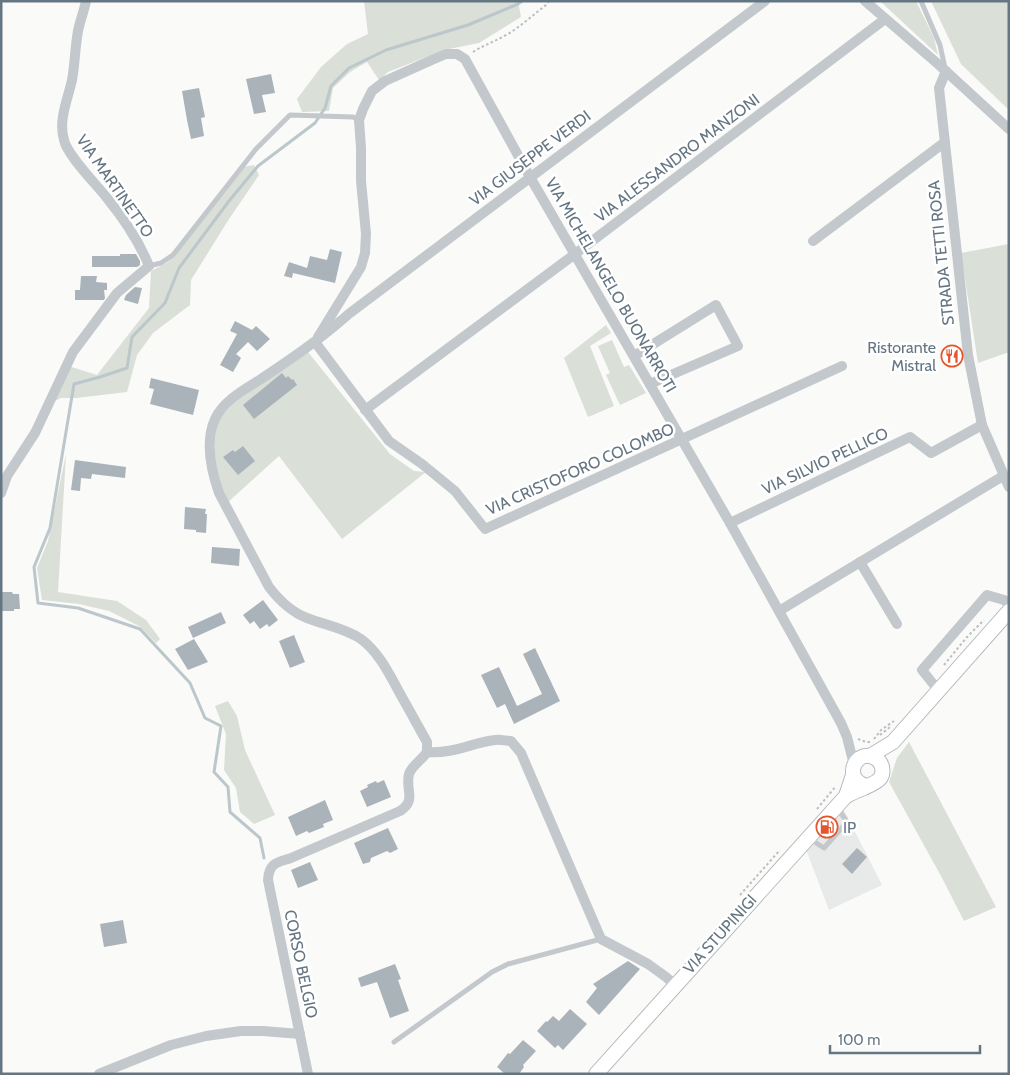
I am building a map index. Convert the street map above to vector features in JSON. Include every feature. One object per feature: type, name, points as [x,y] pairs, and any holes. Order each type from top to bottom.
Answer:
[{"type":"street","name":"VIA MARTINETTO","points":[[86,1],[78,30],[62,126],[64,141],[70,153],[108,199],[130,230],[143,251],[149,266]]},
{"type":"street","name":"VIA GIUSEPPE VERDI","points":[[315,342],[350,313],[765,1]]},
{"type":"street","points":[[865,1],[1009,129]]},
{"type":"street","name":"VIA ALESSANDRO MANZONI","points":[[365,410],[886,19]]},
{"type":"street","points":[[465,59],[457,54],[446,54],[385,81],[372,91],[359,120],[361,181],[366,234],[365,253],[361,267],[315,342],[240,392],[216,416],[210,442],[211,461],[216,484],[261,574],[277,598],[305,617],[348,632],[370,646],[391,676],[416,721],[427,742],[428,752],[452,751],[496,740],[511,741],[520,753],[601,939],[648,964],[675,985]]},
{"type":"street","name":"VIA MICHELANGELO BUONARROTI","points":[[465,59],[530,177],[730,523],[841,723],[860,763]]},
{"type":"street","name":"STRADA TETTI ROSA","points":[[946,71],[939,88],[968,356],[982,425],[1009,487]]},
{"type":"street","points":[[813,241],[945,142]]},
{"type":"street","points":[[1,493],[7,476],[35,433],[73,352],[118,293],[149,266]]},
{"type":"street","points":[[634,356],[716,305],[738,346],[650,384]]},
{"type":"street","name":"VIA CRISTOFORO COLOMBO","points":[[315,342],[388,442],[422,464],[455,491],[485,529],[842,366]]},
{"type":"street","name":"VIA SILVIO PELLICO","points":[[730,523],[910,437],[931,453],[982,425]]},
{"type":"street","points":[[779,611],[1003,476]]},
{"type":"street","points":[[860,562],[896,624]]},
{"type":"street","points":[[938,690],[922,670],[987,595],[1004,600],[1009,604]]},
{"type":"street","points":[[860,763],[893,742],[1009,611]]},
{"type":"street","points":[[860,763],[858,783],[868,786],[872,785],[880,779],[893,742]]},
{"type":"street","name":"CORSO BELGIO","points":[[308,1074],[268,873],[276,863],[404,808],[410,800],[409,774],[428,752]]},
{"type":"street","points":[[860,763],[878,760],[882,769]]},
{"type":"street","name":"VIA STUPINIGI","points":[[846,796],[860,763]]},
{"type":"street","name":"VIA STUPINIGI","points":[[596,1074],[836,806],[846,796],[868,786]]},
{"type":"street","points":[[99,1074],[171,1045],[206,1036],[241,1031],[300,1034]]},
{"type":"lane","points":[[921,1],[940,45],[946,71]]},
{"type":"lane","points":[[149,266],[161,263],[173,255],[256,149],[290,115],[353,117],[359,120]]},
{"type":"lane","points":[[808,838],[824,848],[847,822],[836,806]]},
{"type":"lane","points":[[394,1042],[492,972],[508,964],[601,939]]},
{"type":"path","points":[[465,59],[484,45],[495,42],[510,33],[549,1]]},
{"type":"path","points":[[943,666],[986,618]]},
{"type":"path","points":[[849,739],[866,742],[872,741],[880,730],[899,718]]},
{"type":"path","points":[[816,810],[838,783]]},
{"type":"path","points":[[738,896],[780,850]]},
{"type":"shaded area","points":[[364,1],[518,1],[521,17],[479,43],[444,50],[388,72],[379,80],[367,62],[350,72],[333,88],[329,111],[302,112],[297,99],[321,67],[347,44],[368,34]]},
{"type":"shaded area","points":[[880,1],[916,1],[934,38],[938,55]]},
{"type":"shaded area","points":[[931,1],[1009,1],[1009,110],[961,64]]},
{"type":"shaded area","points":[[254,165],[259,175],[191,280],[190,305],[153,333],[137,355],[127,392],[61,398],[44,406],[62,364],[97,375],[149,308],[151,271],[168,262],[243,167]]},
{"type":"shaded area","points":[[1009,244],[1009,352],[978,363],[961,253]]},
{"type":"shaded area","points":[[606,325],[611,333],[590,346],[614,406],[588,417],[564,358]]},
{"type":"shaded area","points":[[612,340],[624,367],[629,365],[646,393],[620,405],[606,375],[610,373],[598,346]]},
{"type":"shaded area","points":[[308,352],[390,454],[414,471],[426,472],[342,539],[279,456],[227,503],[216,463],[216,433],[218,423],[223,415],[244,395]]},
{"type":"shaded area","points":[[66,454],[58,592],[117,601],[146,620],[160,639],[156,643],[139,626],[109,611],[79,604],[42,600],[37,568],[48,541]]},
{"type":"shaded area","points":[[228,701],[237,716],[245,750],[275,815],[254,824],[240,812],[236,788],[224,770],[226,734],[215,706]]},
{"type":"shaded area","points":[[909,742],[996,907],[964,921],[889,782],[897,758]]},
{"type":"shaded area","points":[[843,808],[882,885],[829,910],[805,847]]},
{"type":"building","points":[[271,74],[275,93],[262,95],[266,112],[254,114],[246,79]]},
{"type":"building","points":[[199,88],[205,117],[201,118],[204,136],[191,139],[182,91]]},
{"type":"building","points":[[330,249],[342,252],[335,283],[293,273],[292,278],[284,276],[289,262],[307,268],[310,256],[327,260]]},
{"type":"building","points":[[120,254],[136,254],[140,265],[137,267],[92,267],[92,256],[120,256]]},
{"type":"building","points":[[81,276],[97,276],[96,282],[107,283],[107,290],[104,290],[104,300],[75,300],[75,290],[80,290]]},
{"type":"building","points":[[135,287],[142,288],[138,304],[124,300],[126,295]]},
{"type":"building","points":[[235,321],[252,330],[256,326],[270,339],[257,351],[248,342],[236,354],[241,358],[233,372],[220,365],[237,334],[230,331]]},
{"type":"building","points":[[282,373],[286,378],[288,376],[293,379],[297,385],[254,419],[243,405]]},
{"type":"building","points":[[151,378],[199,390],[193,415],[150,404],[154,389],[149,388]]},
{"type":"building","points":[[243,446],[255,461],[238,475],[223,457]]},
{"type":"building","points":[[75,460],[126,467],[125,478],[92,474],[91,479],[81,478],[80,491],[71,490]]},
{"type":"building","points":[[185,507],[206,509],[206,533],[184,529]]},
{"type":"building","points":[[212,547],[240,549],[239,566],[211,563]]},
{"type":"building","points":[[1,592],[19,594],[20,609],[1,611]]},
{"type":"building","points":[[263,600],[278,620],[269,627],[267,624],[260,629],[254,621],[250,624],[243,615]]},
{"type":"building","points":[[221,612],[226,623],[193,638],[188,627]]},
{"type":"building","points":[[294,635],[305,662],[290,668],[279,641]]},
{"type":"building","points":[[194,639],[208,662],[188,670],[175,649]]},
{"type":"building","points":[[535,648],[560,701],[514,724],[505,704],[497,708],[481,675],[499,667],[517,706],[542,694],[523,654]]},
{"type":"building","points":[[384,780],[391,797],[367,807],[360,791],[368,787],[367,785]]},
{"type":"building","points":[[325,800],[333,820],[323,824],[324,827],[296,836],[288,817]]},
{"type":"building","points":[[388,828],[398,849],[390,853],[387,851],[371,858],[370,862],[363,864],[354,843]]},
{"type":"building","points":[[857,848],[867,857],[852,874],[842,864]]},
{"type":"building","points":[[310,862],[318,880],[298,888],[291,870]]},
{"type":"building","points":[[123,920],[127,943],[104,947],[100,924]]},
{"type":"building","points":[[628,961],[640,969],[599,1015],[586,1002],[597,988],[593,984]]},
{"type":"building","points":[[395,964],[401,979],[398,980],[409,1011],[390,1018],[377,982],[361,987],[358,978]]},
{"type":"building","points":[[570,1009],[587,1024],[563,1050],[558,1045],[555,1048],[537,1031],[553,1016],[559,1021]]},
{"type":"building","points":[[523,1040],[536,1051],[523,1065],[524,1067],[519,1074],[505,1074],[497,1067],[508,1053],[510,1054]]},
{"type":"waterway","points":[[264,858],[260,838],[230,812],[228,787],[214,772],[221,726],[205,718],[190,683],[140,629],[78,608],[38,603],[34,567],[50,528],[74,384],[127,368],[132,337],[165,303],[179,268],[258,166],[315,123],[325,108],[331,86],[349,68],[386,50],[468,25],[522,1]]},
{"type":"place","name":"Ristorante Mistral","points":[[952,356]]},
{"type":"place","name":"IP","points":[[827,827]]}]
